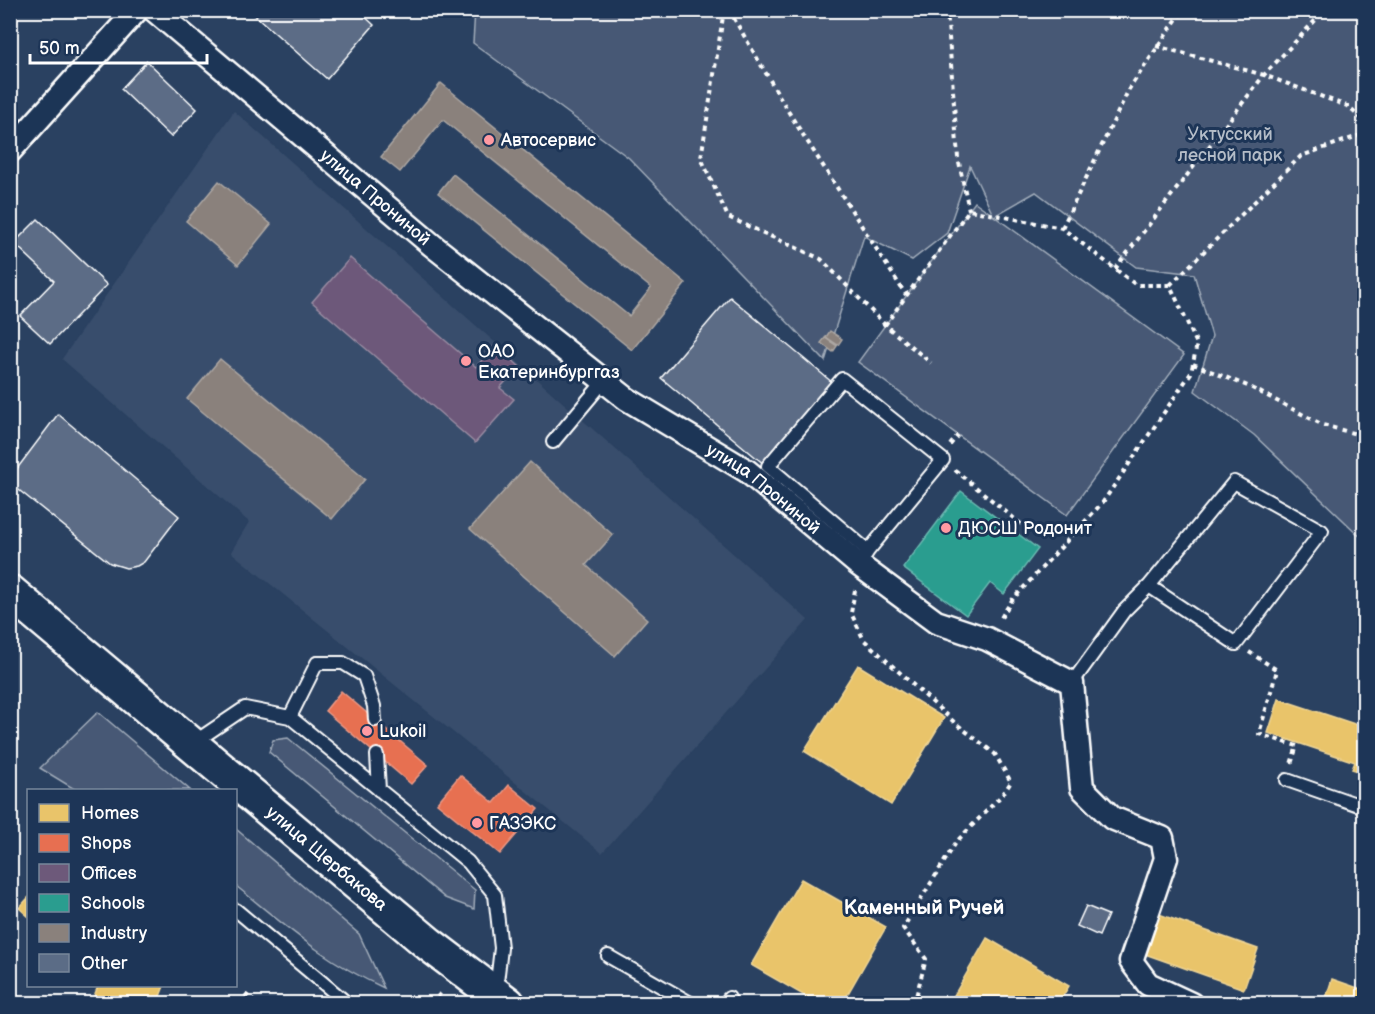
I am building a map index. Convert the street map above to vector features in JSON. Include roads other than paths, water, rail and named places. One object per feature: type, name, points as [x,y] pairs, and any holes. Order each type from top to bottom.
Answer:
[{"type":"main road","name":"улица Щербакова","points":[[10,592],[429,944],[502,999]]},
{"type":"street","points":[[10,151],[137,10]]},
{"type":"street","name":"улица Прониной","points":[[154,10],[432,245],[627,399],[747,471],[863,558],[936,622],[987,639],[1072,682]]},
{"type":"street","points":[[1072,682],[1082,788],[1112,818],[1162,838],[1166,858],[1131,961],[1148,984],[1191,1004]]},
{"type":"lane","points":[[842,379],[943,460],[863,558],[768,466],[842,379]]},
{"type":"lane","points":[[553,442],[604,381]]},
{"type":"lane","points":[[1072,682],[1124,610],[1149,586],[1234,482],[1322,531],[1236,644],[1149,586]]},
{"type":"lane","points":[[290,717],[317,663],[343,663],[364,675],[374,706],[375,720]]},
{"type":"lane","points":[[192,744],[245,708],[290,717],[468,862],[495,895],[501,948],[502,999]]},
{"type":"lane","points":[[377,755],[380,790]]},
{"type":"lane","points":[[1287,780],[1365,807]]},
{"type":"lane","points":[[237,911],[348,1004]]},
{"type":"lane","points":[[608,956],[692,1004]]},
{"type":"place","name":"Автосервис","points":[[489,140]]},
{"type":"place","name":"ОАО Екатеринбурггаз","points":[[466,361]]},
{"type":"place","name":"ДЮСШ Родонит","points":[[946,528]]},
{"type":"place","name":"Lukoil","points":[[367,731]]},
{"type":"place","name":"ГАЗЭКС","points":[[477,823]]},
{"type":"district","name":"Каменный Ручей","points":[[924,908]]},
{"type":"park label","name":"Уктусский лесной парк","points":[[1230,144]]}]
